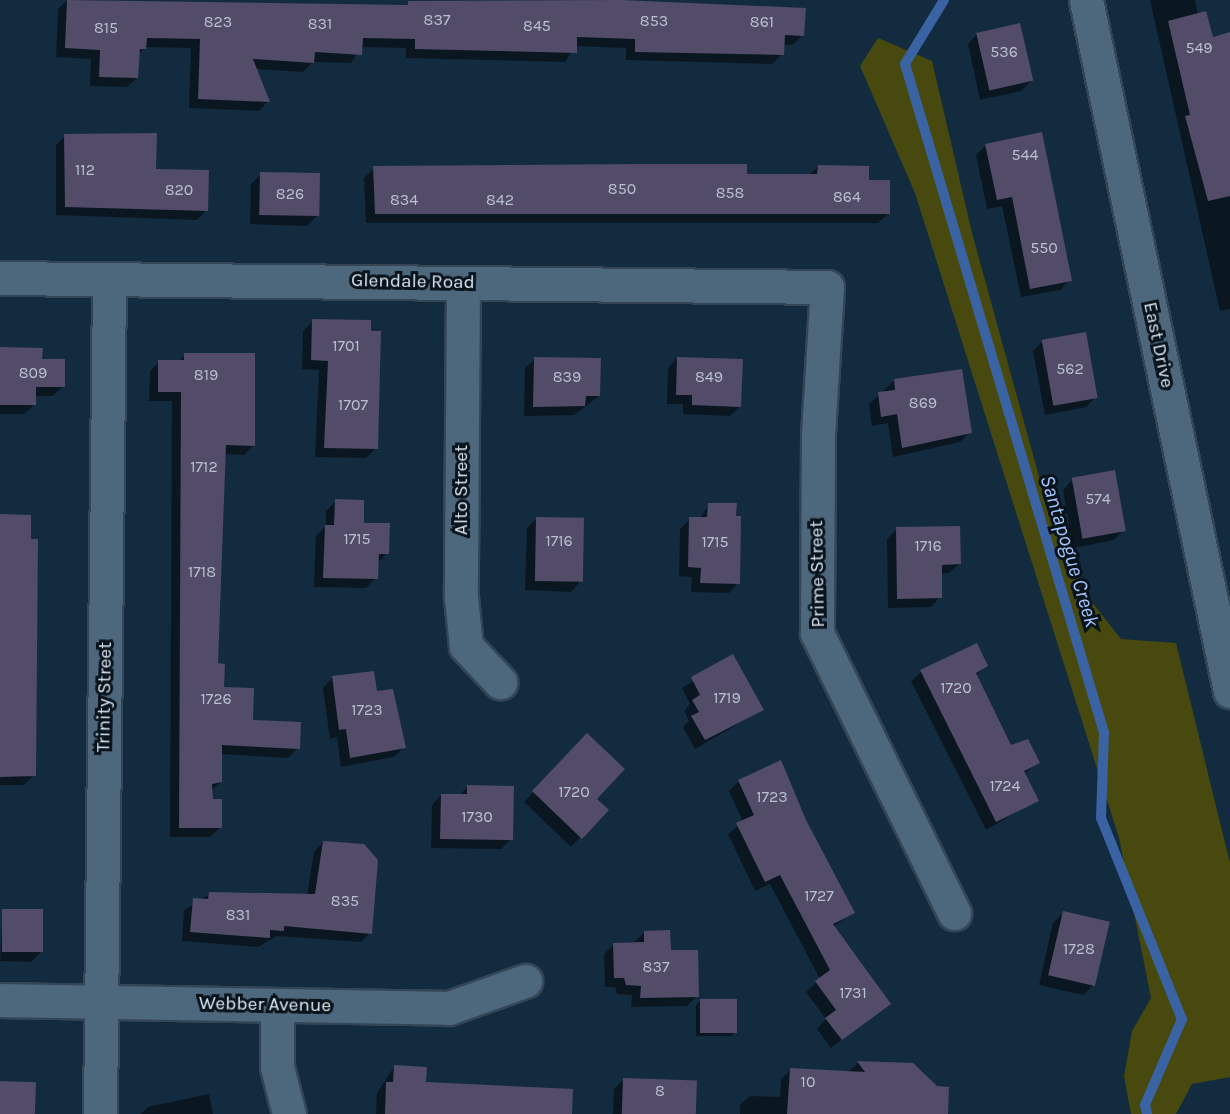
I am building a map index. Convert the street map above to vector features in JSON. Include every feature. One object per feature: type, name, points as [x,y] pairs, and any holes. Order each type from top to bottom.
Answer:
[{"type":"street","name":"East Drive","points":[[1086,0],[1230,691]]},
{"type":"street","name":"Glendale Road","points":[[0,278],[827,287]]},
{"type":"street","name":"Trinity Street","points":[[100,1114],[109,279]]},
{"type":"street","name":"Alto Street","points":[[463,283],[461,597],[466,646],[500,682]]},
{"type":"street","name":"Prime Street","points":[[827,287],[818,434],[817,633],[954,913]]},
{"type":"street","name":"Webber Avenue","points":[[0,1000],[449,1008],[525,981]]},
{"type":"street","points":[[277,1006],[277,1067],[289,1114]]},
{"type":"shaded area","points":[[878,38],[932,61],[972,233],[1049,513],[1087,596],[1121,639],[1176,643],[1230,863],[1230,1077],[1192,1084],[1176,1114],[1131,1114],[1124,1076],[1132,1031],[1151,998],[1119,838],[915,193],[860,66]]},
{"type":"building","points":[[67,0],[408,5],[408,1],[621,0],[806,8],[804,36],[785,35],[784,55],[635,52],[635,39],[577,37],[577,53],[415,49],[415,39],[363,38],[362,55],[315,52],[314,63],[253,59],[270,102],[198,99],[200,39],[147,38],[146,49],[140,49],[138,78],[99,77],[100,50],[65,48]]},
{"type":"building","points":[[1206,11],[1213,37],[1230,32],[1230,196],[1208,201],[1185,116],[1190,115],[1168,21]]},
{"type":"building","points":[[1020,23],[1033,80],[989,91],[976,33]]},
{"type":"building","points":[[1042,132],[1072,281],[1030,289],[1012,197],[997,200],[985,144]]},
{"type":"building","points":[[157,133],[156,169],[209,170],[208,211],[65,207],[64,134]]},
{"type":"building","points":[[747,164],[747,174],[817,174],[818,165],[869,166],[869,180],[890,180],[890,214],[375,214],[373,166]]},
{"type":"building","points":[[260,172],[320,173],[319,216],[259,215]]},
{"type":"building","points":[[312,319],[371,320],[371,331],[381,331],[378,449],[324,448],[328,361],[311,360]]},
{"type":"building","points":[[1086,332],[1098,398],[1053,406],[1042,340]]},
{"type":"building","points":[[0,347],[43,348],[42,359],[65,359],[65,387],[36,387],[36,405],[0,405]]},
{"type":"building","points":[[184,353],[255,353],[255,446],[226,445],[218,663],[225,664],[224,687],[254,688],[253,720],[301,722],[300,749],[222,745],[222,782],[212,784],[213,799],[222,799],[222,828],[179,828],[181,392],[158,392],[158,360],[184,360]]},
{"type":"building","points":[[534,357],[601,358],[600,396],[586,396],[585,406],[533,407]]},
{"type":"building","points":[[677,357],[743,359],[741,407],[692,405],[692,395],[676,395]]},
{"type":"building","points":[[962,369],[972,433],[902,448],[897,414],[881,417],[878,392],[895,390],[894,379]]},
{"type":"building","points":[[1115,470],[1126,531],[1082,539],[1072,478]]},
{"type":"building","points":[[335,499],[364,500],[364,523],[390,523],[389,554],[379,554],[378,579],[323,578],[325,525],[334,525]]},
{"type":"building","points":[[708,503],[737,503],[736,516],[741,516],[740,584],[700,583],[701,568],[688,567],[689,517],[707,517]]},
{"type":"building","points":[[0,514],[31,515],[31,539],[38,539],[36,776],[0,777]]},
{"type":"building","points":[[536,517],[584,518],[583,582],[535,581]]},
{"type":"building","points":[[960,526],[961,564],[942,565],[942,598],[897,599],[896,527]]},
{"type":"building","points":[[977,643],[988,666],[976,673],[1011,745],[1028,739],[1040,763],[1024,771],[1039,801],[996,822],[920,670]]},
{"type":"building","points":[[733,654],[764,710],[705,740],[691,716],[699,712],[692,700],[700,695],[691,677]]},
{"type":"building","points":[[374,671],[377,691],[393,689],[406,748],[350,758],[346,729],[339,730],[332,676]]},
{"type":"building","points":[[587,733],[625,769],[597,799],[609,810],[582,839],[532,791]]},
{"type":"building","points":[[781,760],[806,820],[855,913],[833,924],[891,1004],[842,1040],[825,1018],[836,1010],[815,981],[830,970],[780,875],[765,882],[736,823],[754,815],[738,780]]},
{"type":"building","points":[[467,785],[514,786],[513,840],[440,839],[441,794],[467,794]]},
{"type":"building","points":[[323,841],[364,844],[378,860],[372,934],[284,926],[284,931],[270,930],[270,938],[190,932],[193,898],[208,899],[209,892],[315,894]]},
{"type":"building","points":[[2,909],[43,909],[43,952],[2,952]]},
{"type":"building","points":[[1063,911],[1110,922],[1095,986],[1048,975]]},
{"type":"building","points":[[670,930],[671,950],[698,950],[699,997],[640,998],[641,986],[626,985],[624,978],[614,978],[613,943],[644,942],[644,931]]},
{"type":"building","points":[[700,999],[737,999],[737,1033],[700,1033]]},
{"type":"building","points":[[857,1061],[913,1063],[937,1086],[949,1087],[948,1114],[787,1114],[790,1068],[865,1072]]},
{"type":"building","points":[[394,1065],[427,1067],[426,1082],[573,1089],[572,1114],[385,1114],[386,1082],[393,1082]]},
{"type":"building","points":[[623,1078],[697,1081],[696,1114],[622,1114]]},
{"type":"building","points":[[0,1081],[36,1082],[35,1114],[0,1114]]},
{"type":"waterway","name":"Santapogue Creek","points":[[944,0],[905,64],[1104,733],[1101,818],[1182,1019],[1145,1105],[1147,1114]]}]
